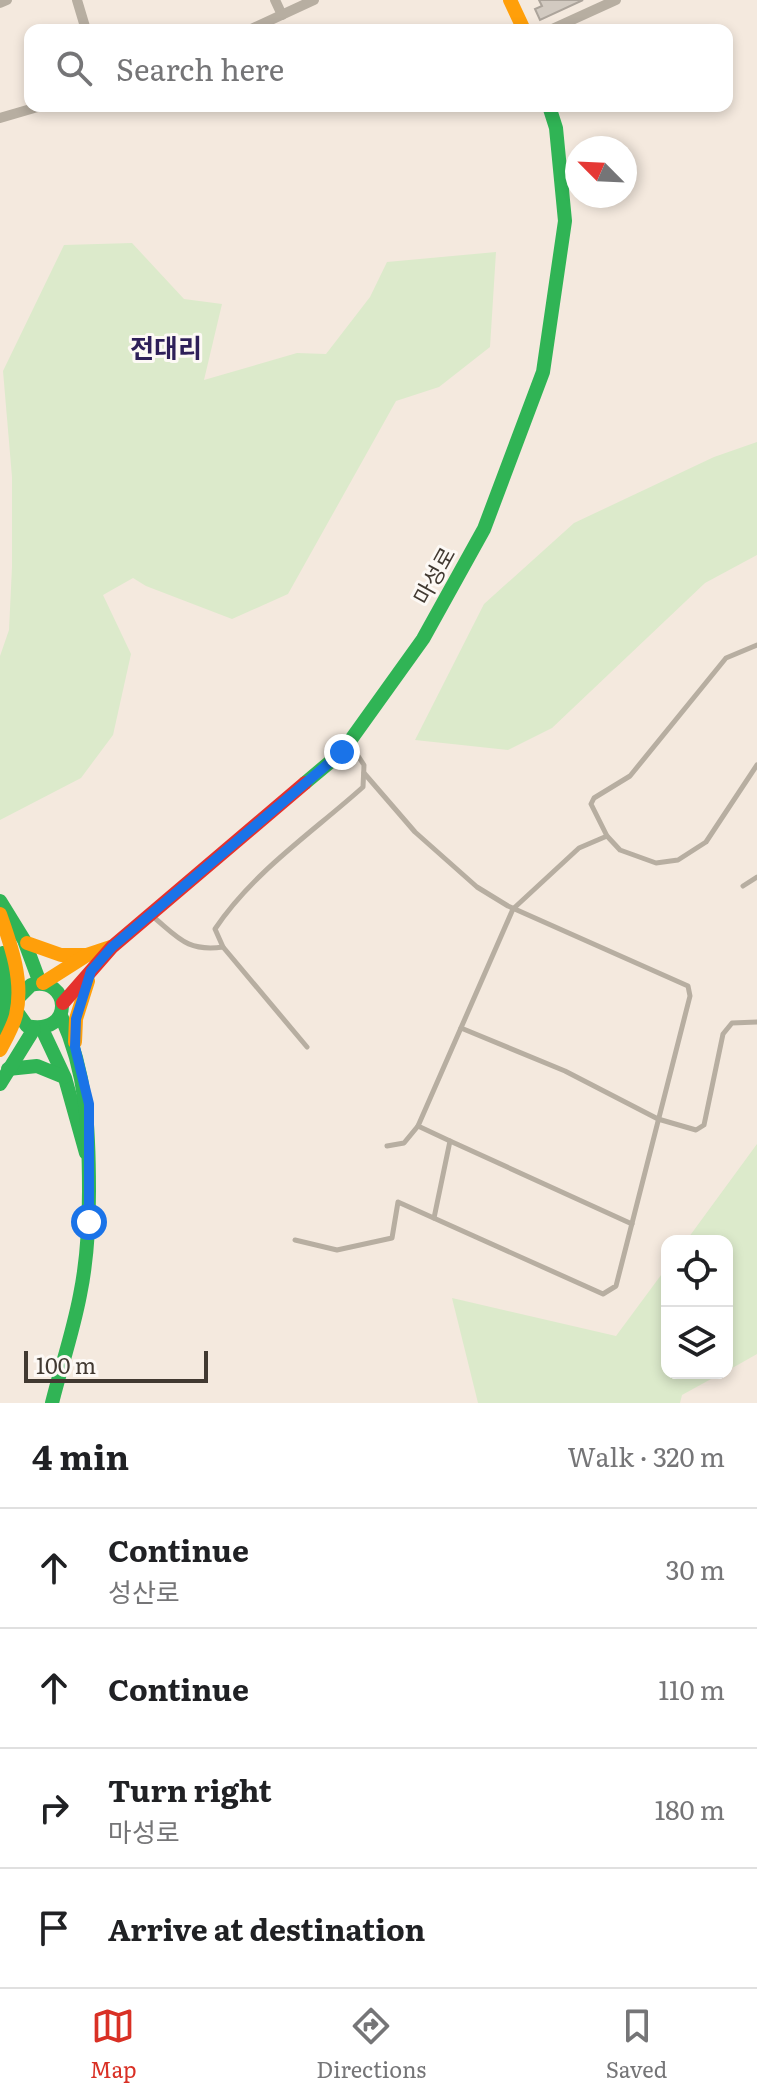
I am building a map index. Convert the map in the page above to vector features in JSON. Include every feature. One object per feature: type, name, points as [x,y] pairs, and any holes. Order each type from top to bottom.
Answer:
[{"type":"main road","points":[[510,0],[521,24]]},
{"type":"main road","name":"마성로","points":[[62,1010],[112,947],[342,752],[423,639],[484,529],[543,372],[565,221],[556,128],[551,112]]},
{"type":"main road","points":[[0,901],[18,925],[35,960],[41,983]]},
{"type":"main road","points":[[1,917],[13,959],[17,1005],[27,1026],[38,1029],[50,1027],[62,1010]]},
{"type":"main road","points":[[0,1032],[6,996],[1,917]]},
{"type":"main road","points":[[27,943],[61,955],[87,955]]},
{"type":"main road","points":[[0,1050],[23,990],[41,983],[87,955],[112,947]]},
{"type":"main road","points":[[75,1047],[76,1019],[91,971]]},
{"type":"main road","points":[[41,983],[56,990],[75,1047],[89,1104],[89,1222],[78,1306],[52,1403]]},
{"type":"main road","points":[[0,1084],[38,1029]]},
{"type":"main road","points":[[38,1029],[65,1078],[90,1165]]},
{"type":"main road","points":[[8,1069],[39,1065],[49,1067],[65,1078]]},
{"type":"street","points":[[0,3],[7,0]]},
{"type":"street","points":[[77,0],[84,24]]},
{"type":"street","points":[[275,0],[282,15]]},
{"type":"street","points":[[262,24],[314,0]]},
{"type":"street","points":[[563,24],[616,0]]},
{"type":"street","points":[[0,118],[24,111]]},
{"type":"lane","points":[[757,645],[726,658],[630,776],[594,798],[591,804],[607,836],[620,850],[656,863],[678,860],[706,842],[757,765]]},
{"type":"lane","points":[[307,1047],[223,947],[215,929],[255,880],[363,787],[364,765],[349,742]]},
{"type":"lane","points":[[295,1240],[337,1250],[392,1238],[398,1202],[603,1294],[616,1286],[690,996],[688,986],[513,909],[477,887],[415,832],[364,773]]},
{"type":"lane","points":[[387,1146],[404,1143],[418,1126],[513,909],[579,848],[607,836]]},
{"type":"lane","points":[[743,886],[757,877]]},
{"type":"lane","points":[[150,914],[182,940],[201,950],[223,947]]},
{"type":"lane","points":[[461,1028],[565,1071],[658,1119],[696,1130],[704,1125],[723,1034],[732,1023],[757,1022]]},
{"type":"lane","points":[[418,1126],[632,1224]]},
{"type":"lane","points":[[434,1218],[450,1141]]},
{"type":"green space","points":[[132,243],[184,299],[222,304],[204,380],[297,353],[326,354],[370,297],[387,262],[496,252],[490,347],[439,387],[396,401],[288,594],[232,619],[146,586],[133,578],[103,595],[131,654],[113,735],[81,778],[0,820],[0,656],[9,630],[12,567],[12,477],[3,371],[64,245]]},
{"type":"green space","points":[[757,442],[757,555],[705,583],[552,728],[508,750],[415,740],[484,604],[574,523],[714,457]]},
{"type":"green space","points":[[757,1144],[757,1354],[733,1368],[733,1235],[690,1235]]},
{"type":"green space","points":[[661,1275],[661,1379],[711,1379],[682,1395],[680,1403],[478,1403],[452,1298],[616,1336]]},
{"type":"building","points":[[539,0],[583,0],[540,20],[535,9],[542,6]]},
{"type":"traffic: fast","points":[[305,783],[342,752],[423,639],[484,529],[543,372],[565,221],[556,128],[551,112]]},
{"type":"traffic: fast","points":[[0,901],[24,940],[40,983]]},
{"type":"traffic: fast","points":[[0,1032],[6,996],[3,953]]},
{"type":"traffic: fast","points":[[17,1012],[27,1026],[43,1027],[54,1022],[62,1006],[60,996],[44,984],[31,985],[18,998]]},
{"type":"traffic: fast","points":[[52,1403],[82,1282],[89,1204],[85,1102],[70,1037],[61,1016]]},
{"type":"traffic: fast","points":[[0,1084],[34,1029]]},
{"type":"traffic: fast","points":[[42,1029],[65,1078],[86,1153]]},
{"type":"traffic: fast","points":[[8,1069],[37,1066],[64,1077]]},
{"type":"traffic: slow","points":[[510,0],[521,24]]},
{"type":"traffic: slow","points":[[0,914],[12,951],[18,989],[15,1019],[0,1050]]},
{"type":"traffic: slow","points":[[27,943],[61,955],[87,955]]},
{"type":"traffic: slow","points":[[43,983],[87,955],[111,947]]},
{"type":"traffic: slow","points":[[75,1042],[76,1019],[88,981]]},
{"type":"traffic: jam","points":[[63,1003],[112,947],[305,783]]},
{"type":"district","name":"전대리","points":[[166,346]]},
{"type":"route","points":[[89,1222],[89,1104],[75,1047],[76,1019],[91,971],[112,947],[342,752]]}]
